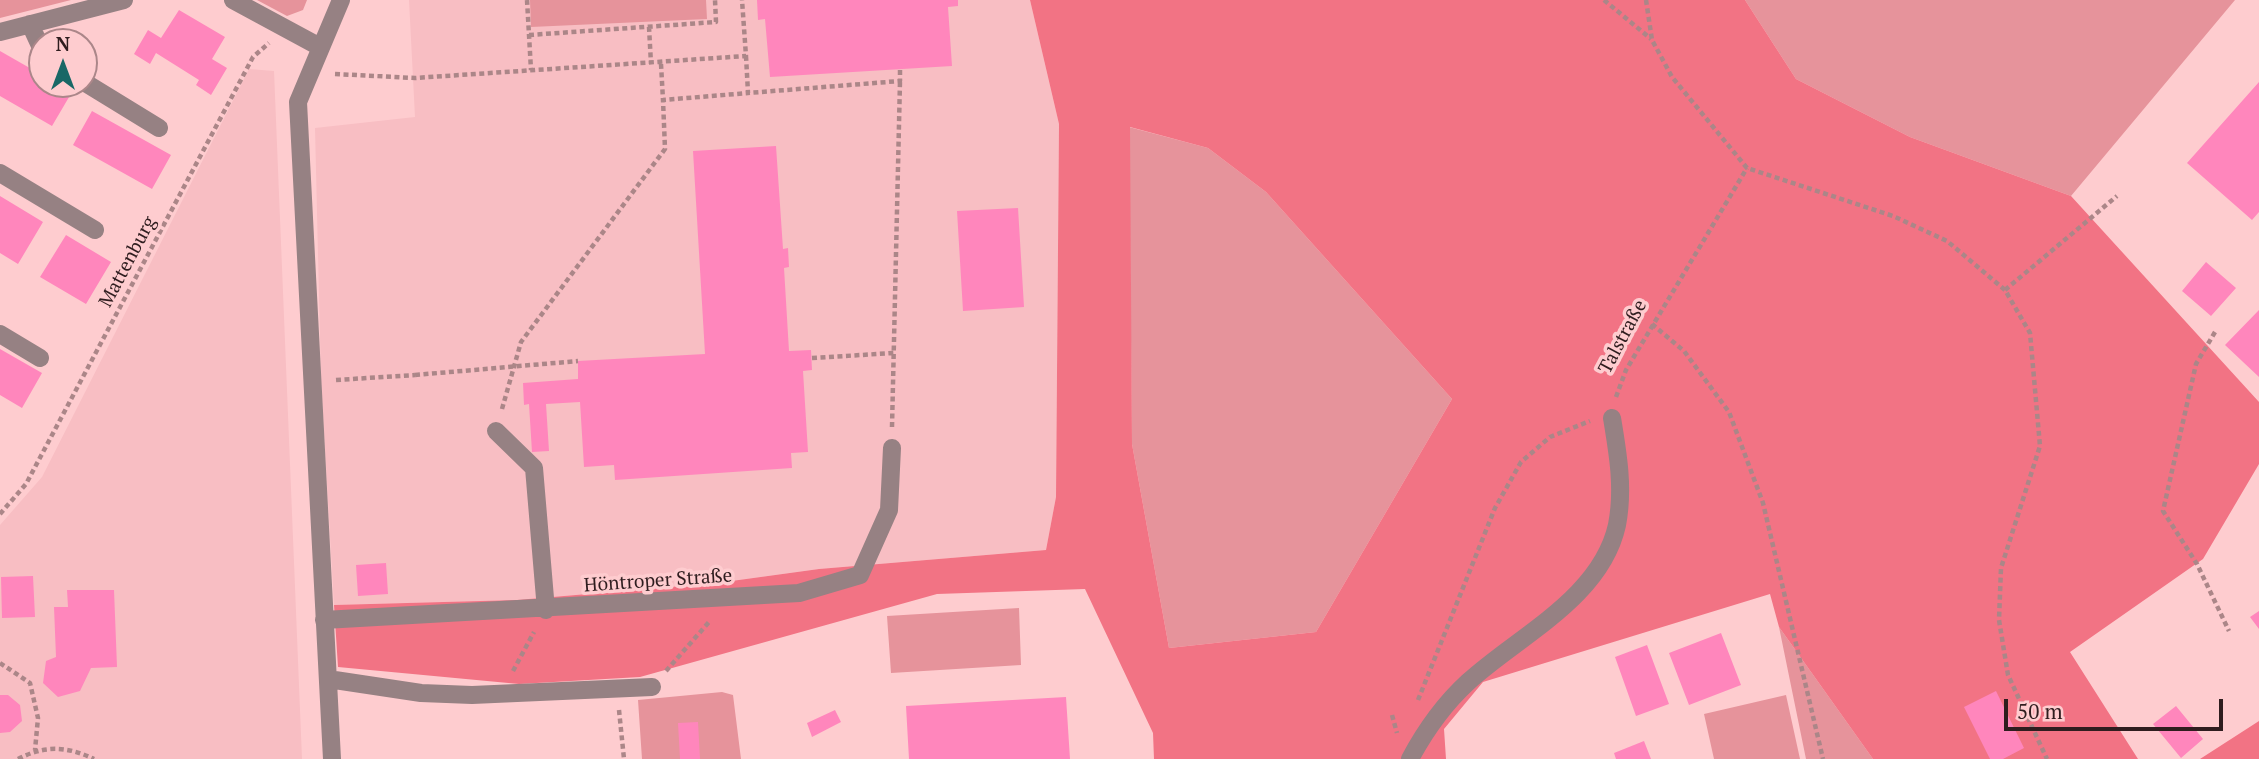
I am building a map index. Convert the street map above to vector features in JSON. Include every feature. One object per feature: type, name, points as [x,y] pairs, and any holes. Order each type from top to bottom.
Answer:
[{"type":"street","points":[[0,32],[124,0]]},
{"type":"street","points":[[233,0],[320,47]]},
{"type":"street","points":[[332,759],[298,102],[341,0]]},
{"type":"street","points":[[30,24],[32,28]]},
{"type":"street","points":[[98,91],[159,128]]},
{"type":"street","points":[[0,173],[95,230]]},
{"type":"street","points":[[0,334],[40,358]]},
{"type":"street","points":[[1410,759],[1468,681],[1554,615],[1584,585],[1601,559],[1616,526],[1620,496],[1620,465],[1612,418]]},
{"type":"street","points":[[496,431],[534,468],[545,610]]},
{"type":"street","name":"Höntroper Straße","points":[[324,620],[545,610],[799,593],[860,575],[890,510],[892,449]]},
{"type":"street","points":[[328,678],[421,693],[472,695],[652,687]]},
{"type":"path","points":[[527,0],[531,70]]},
{"type":"path","points":[[529,35],[716,22],[715,0]]},
{"type":"path","points":[[743,0],[748,93]]},
{"type":"path","points":[[1604,0],[1652,40]]},
{"type":"path","points":[[1646,0],[1652,40],[1672,77],[1747,167],[1894,216],[1947,241],[2005,290],[2031,333],[2040,446],[2001,568],[1999,620],[2008,675],[2047,759]]},
{"type":"path","points":[[649,27],[651,64]]},
{"type":"path","name":"Mattenburg","points":[[0,514],[26,484],[253,57],[287,29]]},
{"type":"path","points":[[310,72],[415,78],[662,64],[746,56]]},
{"type":"path","points":[[496,431],[521,342],[664,149],[662,64]]},
{"type":"path","points":[[892,449],[900,69]]},
{"type":"path","points":[[663,100],[900,81]]},
{"type":"path","name":"Talstraße","points":[[1612,418],[1626,370],[1733,195],[1747,167]]},
{"type":"path","points":[[2005,290],[2117,196]]},
{"type":"path","points":[[1652,324],[1684,351],[1729,412],[1763,503],[1823,759]]},
{"type":"path","points":[[2215,332],[2196,364],[2163,512],[2197,564],[2229,631]]},
{"type":"path","points":[[812,358],[894,353]]},
{"type":"path","points":[[311,381],[578,362]]},
{"type":"path","points":[[1418,702],[1447,622],[1495,508],[1521,462],[1550,437],[1598,418],[1612,418]]},
{"type":"path","points":[[669,667],[702,629]]},
{"type":"path","points":[[516,665],[532,636]]},
{"type":"path","points":[[0,663],[30,683],[38,718],[35,750]]},
{"type":"path","points":[[617,688],[624,759]]},
{"type":"path","points":[[18,759],[35,750],[74,749],[94,759]]},
{"type":"shaded area","points":[[0,0],[71,0],[0,18]]},
{"type":"shaded area","points":[[257,0],[307,0],[303,10],[287,16]]},
{"type":"shaded area","points":[[409,0],[1030,0],[1059,124],[1056,497],[1046,550],[819,569],[717,583],[517,600],[334,605],[321,380],[315,128],[415,117]]},
{"type":"shaded area","points":[[530,0],[706,0],[707,19],[531,27]]},
{"type":"shaded area","points":[[1030,0],[1745,0],[1796,79],[1910,137],[2071,196],[2259,402],[2259,464],[2203,559],[2070,652],[2138,759],[1873,759],[1779,627],[1770,594],[1483,682],[1444,729],[1446,759],[1154,759],[1153,733],[1085,589],[937,594],[640,677],[519,684],[338,667],[334,605],[517,600],[717,583],[819,569],[1046,550],[1056,497],[1059,124]],"holes":[[[1130,127],[1208,148],[1266,192],[1452,399],[1316,632],[1169,648],[1132,444]]]},
{"type":"shaded area","points":[[1745,0],[2235,0],[2071,196],[1910,137],[1796,79]]},
{"type":"shaded area","points":[[249,69],[274,71],[302,759],[0,759],[0,525],[42,477]]},
{"type":"shaded area","points":[[1129,127],[1208,148],[1266,192],[1452,399],[1316,632],[1169,648],[1132,444]]},
{"type":"shaded area","points":[[1019,608],[1021,665],[891,673],[887,616]]},
{"type":"shaded area","points":[[1779,627],[1873,759],[1806,759]]},
{"type":"shaded area","points":[[722,692],[733,695],[741,759],[642,759],[638,700]]},
{"type":"shaded area","points":[[1786,695],[1800,759],[1714,759],[1704,714]]},
{"type":"shaded area","points":[[2259,721],[2259,759],[2200,759]]},
{"type":"building","points":[[757,0],[958,0],[958,6],[948,7],[952,66],[770,77],[765,19],[758,20]]},
{"type":"building","points":[[179,10],[225,37],[212,59],[227,68],[211,95],[196,85],[199,80],[156,53],[150,64],[134,54],[148,30],[161,38]]},
{"type":"building","points":[[0,51],[28,67],[28,98],[68,98],[52,126],[0,96]]},
{"type":"building","points":[[2259,82],[2259,212],[2252,220],[2187,163]]},
{"type":"building","points":[[92,111],[171,155],[152,189],[73,145]]},
{"type":"building","points":[[776,146],[783,249],[788,248],[789,267],[784,268],[789,351],[811,350],[812,370],[803,371],[808,452],[791,453],[792,468],[615,480],[614,465],[584,467],[580,402],[546,404],[549,451],[532,452],[529,404],[524,405],[523,383],[578,379],[578,361],[705,354],[693,151]]},
{"type":"building","points":[[0,196],[43,222],[18,264],[0,253]]},
{"type":"building","points":[[1018,208],[1024,307],[963,311],[957,211]]},
{"type":"building","points":[[66,235],[111,262],[86,304],[40,277]]},
{"type":"building","points":[[2206,262],[2236,288],[2211,316],[2182,291]]},
{"type":"building","points":[[2259,310],[2259,377],[2225,345]]},
{"type":"building","points":[[0,349],[42,373],[22,408],[0,395]]},
{"type":"building","points":[[386,563],[388,594],[358,596],[356,565]]},
{"type":"building","points":[[33,576],[35,617],[2,618],[1,577]]},
{"type":"building","points":[[67,590],[114,590],[117,667],[91,668],[80,691],[58,697],[43,683],[46,661],[56,657],[54,607],[68,607]]},
{"type":"building","points":[[2259,611],[2259,629],[2250,617]]},
{"type":"building","points":[[1721,633],[1741,685],[1689,705],[1669,653]]},
{"type":"building","points":[[1647,645],[1669,704],[1636,716],[1615,657]]},
{"type":"building","points":[[1996,691],[2024,748],[2003,759],[1990,759],[1964,707]]},
{"type":"building","points":[[0,695],[8,695],[20,705],[22,721],[10,732],[0,733]]},
{"type":"building","points":[[1066,697],[1070,759],[909,759],[906,706]]},
{"type":"building","points":[[2176,706],[2203,739],[2181,758],[2153,724]]},
{"type":"building","points":[[835,710],[841,722],[812,737],[807,723]]},
{"type":"building","points":[[698,722],[700,759],[680,759],[678,723]]},
{"type":"building","points":[[1644,741],[1651,759],[1616,759],[1614,753]]}]
